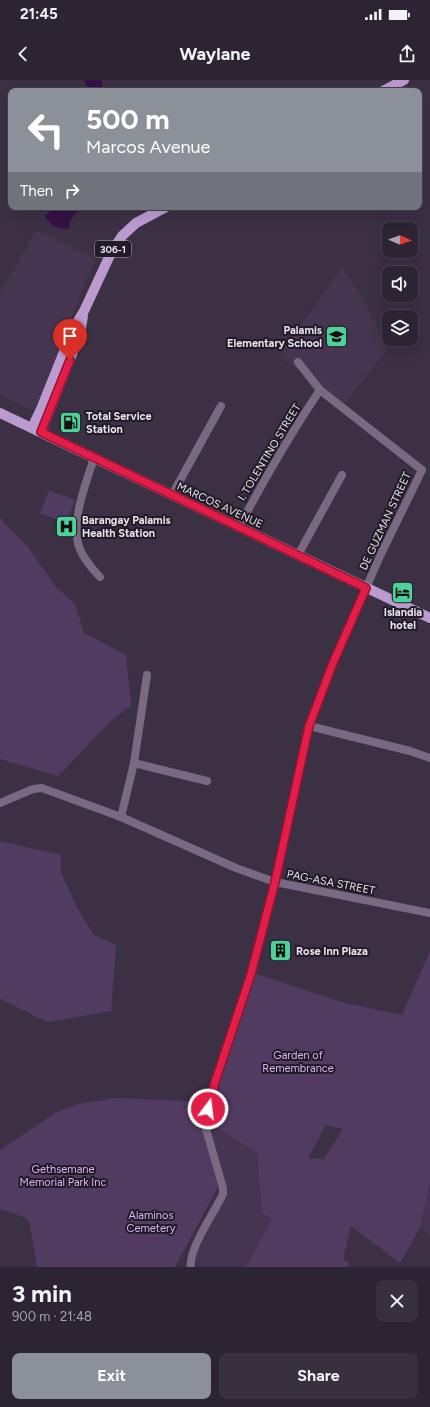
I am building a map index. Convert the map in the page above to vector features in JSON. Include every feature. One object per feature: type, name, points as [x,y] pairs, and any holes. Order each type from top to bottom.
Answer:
[{"type":"main road","points":[[389,88],[404,80]]},
{"type":"main road","name":"306-1","points":[[36,430],[80,334],[84,311],[111,252],[122,236],[136,223],[160,210]]},
{"type":"main road","name":"MARCOS AVENUE","points":[[0,413],[430,618]]},
{"type":"street","points":[[298,362],[320,390],[422,470],[430,465]]},
{"type":"street","name":"I. TOLENTINO STREET","points":[[239,527],[273,464],[298,422],[320,390]]},
{"type":"street","points":[[172,495],[221,406]]},
{"type":"street","points":[[94,458],[77,512],[77,526],[78,543],[81,551],[100,577]]},
{"type":"street","name":"DE GUZMAN STREET","points":[[191,1267],[191,1258],[195,1248],[223,1194],[223,1188],[206,1129],[208,1109],[215,1082],[251,974],[275,882],[309,726],[333,663],[381,554],[422,470]]},
{"type":"street","points":[[298,555],[342,475]]},
{"type":"street","points":[[121,816],[134,763],[147,675]]},
{"type":"street","points":[[309,726],[410,751],[430,758]]},
{"type":"street","points":[[134,763],[207,781]]},
{"type":"street","name":"PAG-ASA STREET","points":[[0,803],[34,789],[42,788],[121,816],[236,868],[275,882],[430,913]]},
{"type":"shaded area","points":[[84,80],[102,80],[103,88],[88,88]]},
{"type":"shaded area","points":[[52,210],[78,210],[70,221],[69,229],[55,226],[49,222],[45,216]]},
{"type":"shaded area","points":[[36,230],[95,259],[35,410],[30,410],[0,395],[0,294]]},
{"type":"shaded area","name":"Palamis Elementary School","points":[[342,267],[356,288],[382,337],[382,346],[387,346],[388,348],[344,404],[279,356]]},
{"type":"shaded area","points":[[211,1125],[257,1153],[262,1213],[272,1219],[246,1267],[200,1267],[194,1259],[215,1218],[226,1191],[209,1126]]},
{"type":"shaded area","points":[[430,1183],[430,1236],[420,1228]]},
{"type":"green space","points":[[49,490],[75,500],[66,523],[40,513]]},
{"type":"green space","points":[[0,517],[29,548],[55,586],[75,604],[84,633],[126,655],[131,705],[110,722],[58,776],[0,759]]},
{"type":"green space","points":[[0,841],[61,855],[61,873],[77,907],[94,935],[116,945],[111,1011],[47,1022],[0,999]]},
{"type":"green space","name":"Garden of Remembrance","points":[[430,951],[430,1183],[420,1228],[400,1263],[351,1226],[343,1259],[350,1264],[348,1267],[246,1267],[272,1219],[262,1213],[257,1153],[209,1123],[209,1118],[254,975],[256,974],[341,1002],[402,1015]],"holes":[[[326,1125],[343,1129],[324,1159],[308,1158]]]},
{"type":"green space","name":"Gethsemane Memorial Park Inc","points":[[116,1098],[206,1102],[203,1116],[203,1128],[218,1187],[175,1267],[37,1267],[29,1221],[24,1217],[0,1209],[0,1150],[55,1113],[79,1104]]},
{"type":"place","name":"Palamis Elementary School","points":[[337,336]]},
{"type":"place","name":"Total Service Station","points":[[70,422]]},
{"type":"place","name":"Barangay Palamis Health Station","points":[[67,526]]},
{"type":"place","name":"Islandia hotel","points":[[403,592]]},
{"type":"place","name":"Rose Inn Plaza","points":[[280,951]]},
{"type":"route","points":[[70,360],[41,432],[366,588],[333,663],[309,726],[275,882],[251,974],[215,1082],[208,1109]]},
{"type":"park label","name":"Alaminos Cemetery","points":[[151,1221]]}]
